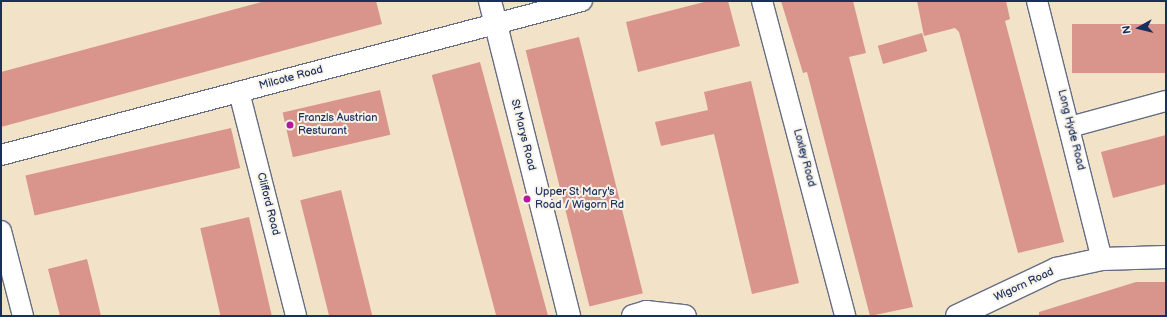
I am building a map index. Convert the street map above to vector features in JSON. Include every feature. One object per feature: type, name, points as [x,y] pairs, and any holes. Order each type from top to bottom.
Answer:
[{"type":"street","name":"St Marys Road","points":[[490,1],[569,316]]},
{"type":"street","name":"Milcote Road","points":[[1,154],[582,1]]},
{"type":"street","name":"Loxley Road","points":[[762,1],[845,316]]},
{"type":"street","name":"Long Hyde Road","points":[[1038,1],[1102,259]]},
{"type":"street","name":"Clifford Road","points":[[239,92],[296,316]]},
{"type":"street","points":[[1070,127],[1166,101]]},
{"type":"street","points":[[1,231],[23,316]]},
{"type":"street","name":"Wigorn Road","points":[[957,316],[1056,269],[1102,259],[1166,257]]},
{"type":"street","points":[[633,316],[646,312],[685,316]]},
{"type":"building","points":[[265,1],[376,1],[382,24],[1,127],[1,72]]},
{"type":"building","points":[[708,1],[728,1],[740,46],[638,72],[626,22]]},
{"type":"building","points":[[781,1],[853,1],[866,53],[849,57],[913,307],[870,316],[807,72],[803,73]]},
{"type":"building","points":[[917,1],[1006,1],[1010,19],[1005,21],[1064,242],[1018,253],[959,32],[955,28],[924,36]]},
{"type":"building","points":[[1072,24],[1166,24],[1166,73],[1072,73]]},
{"type":"building","points":[[922,33],[927,51],[883,64],[878,46]]},
{"type":"building","points":[[579,37],[643,293],[590,306],[526,50]]},
{"type":"building","points":[[480,62],[548,316],[496,316],[432,75]]},
{"type":"building","points":[[751,81],[799,283],[752,294],[714,134],[661,146],[655,122],[708,110],[704,92]]},
{"type":"building","points":[[380,90],[390,135],[293,157],[283,112]]},
{"type":"building","points":[[231,128],[240,168],[35,215],[25,175]]},
{"type":"building","points":[[1166,135],[1166,184],[1113,198],[1101,152]]},
{"type":"building","points":[[341,190],[372,316],[329,316],[300,200]]},
{"type":"building","points":[[249,217],[272,315],[221,316],[200,228]]},
{"type":"building","points":[[87,259],[101,316],[60,316],[48,269]]},
{"type":"building","points":[[1136,282],[1166,282],[1166,316],[1039,316],[1039,312]]},
{"type":"place","name":"Franzls Austrian Resturant","points":[[290,125]]},
{"type":"place","name":"Upper St Mary's Road / Wigorn Rd","points":[[527,199]]}]
